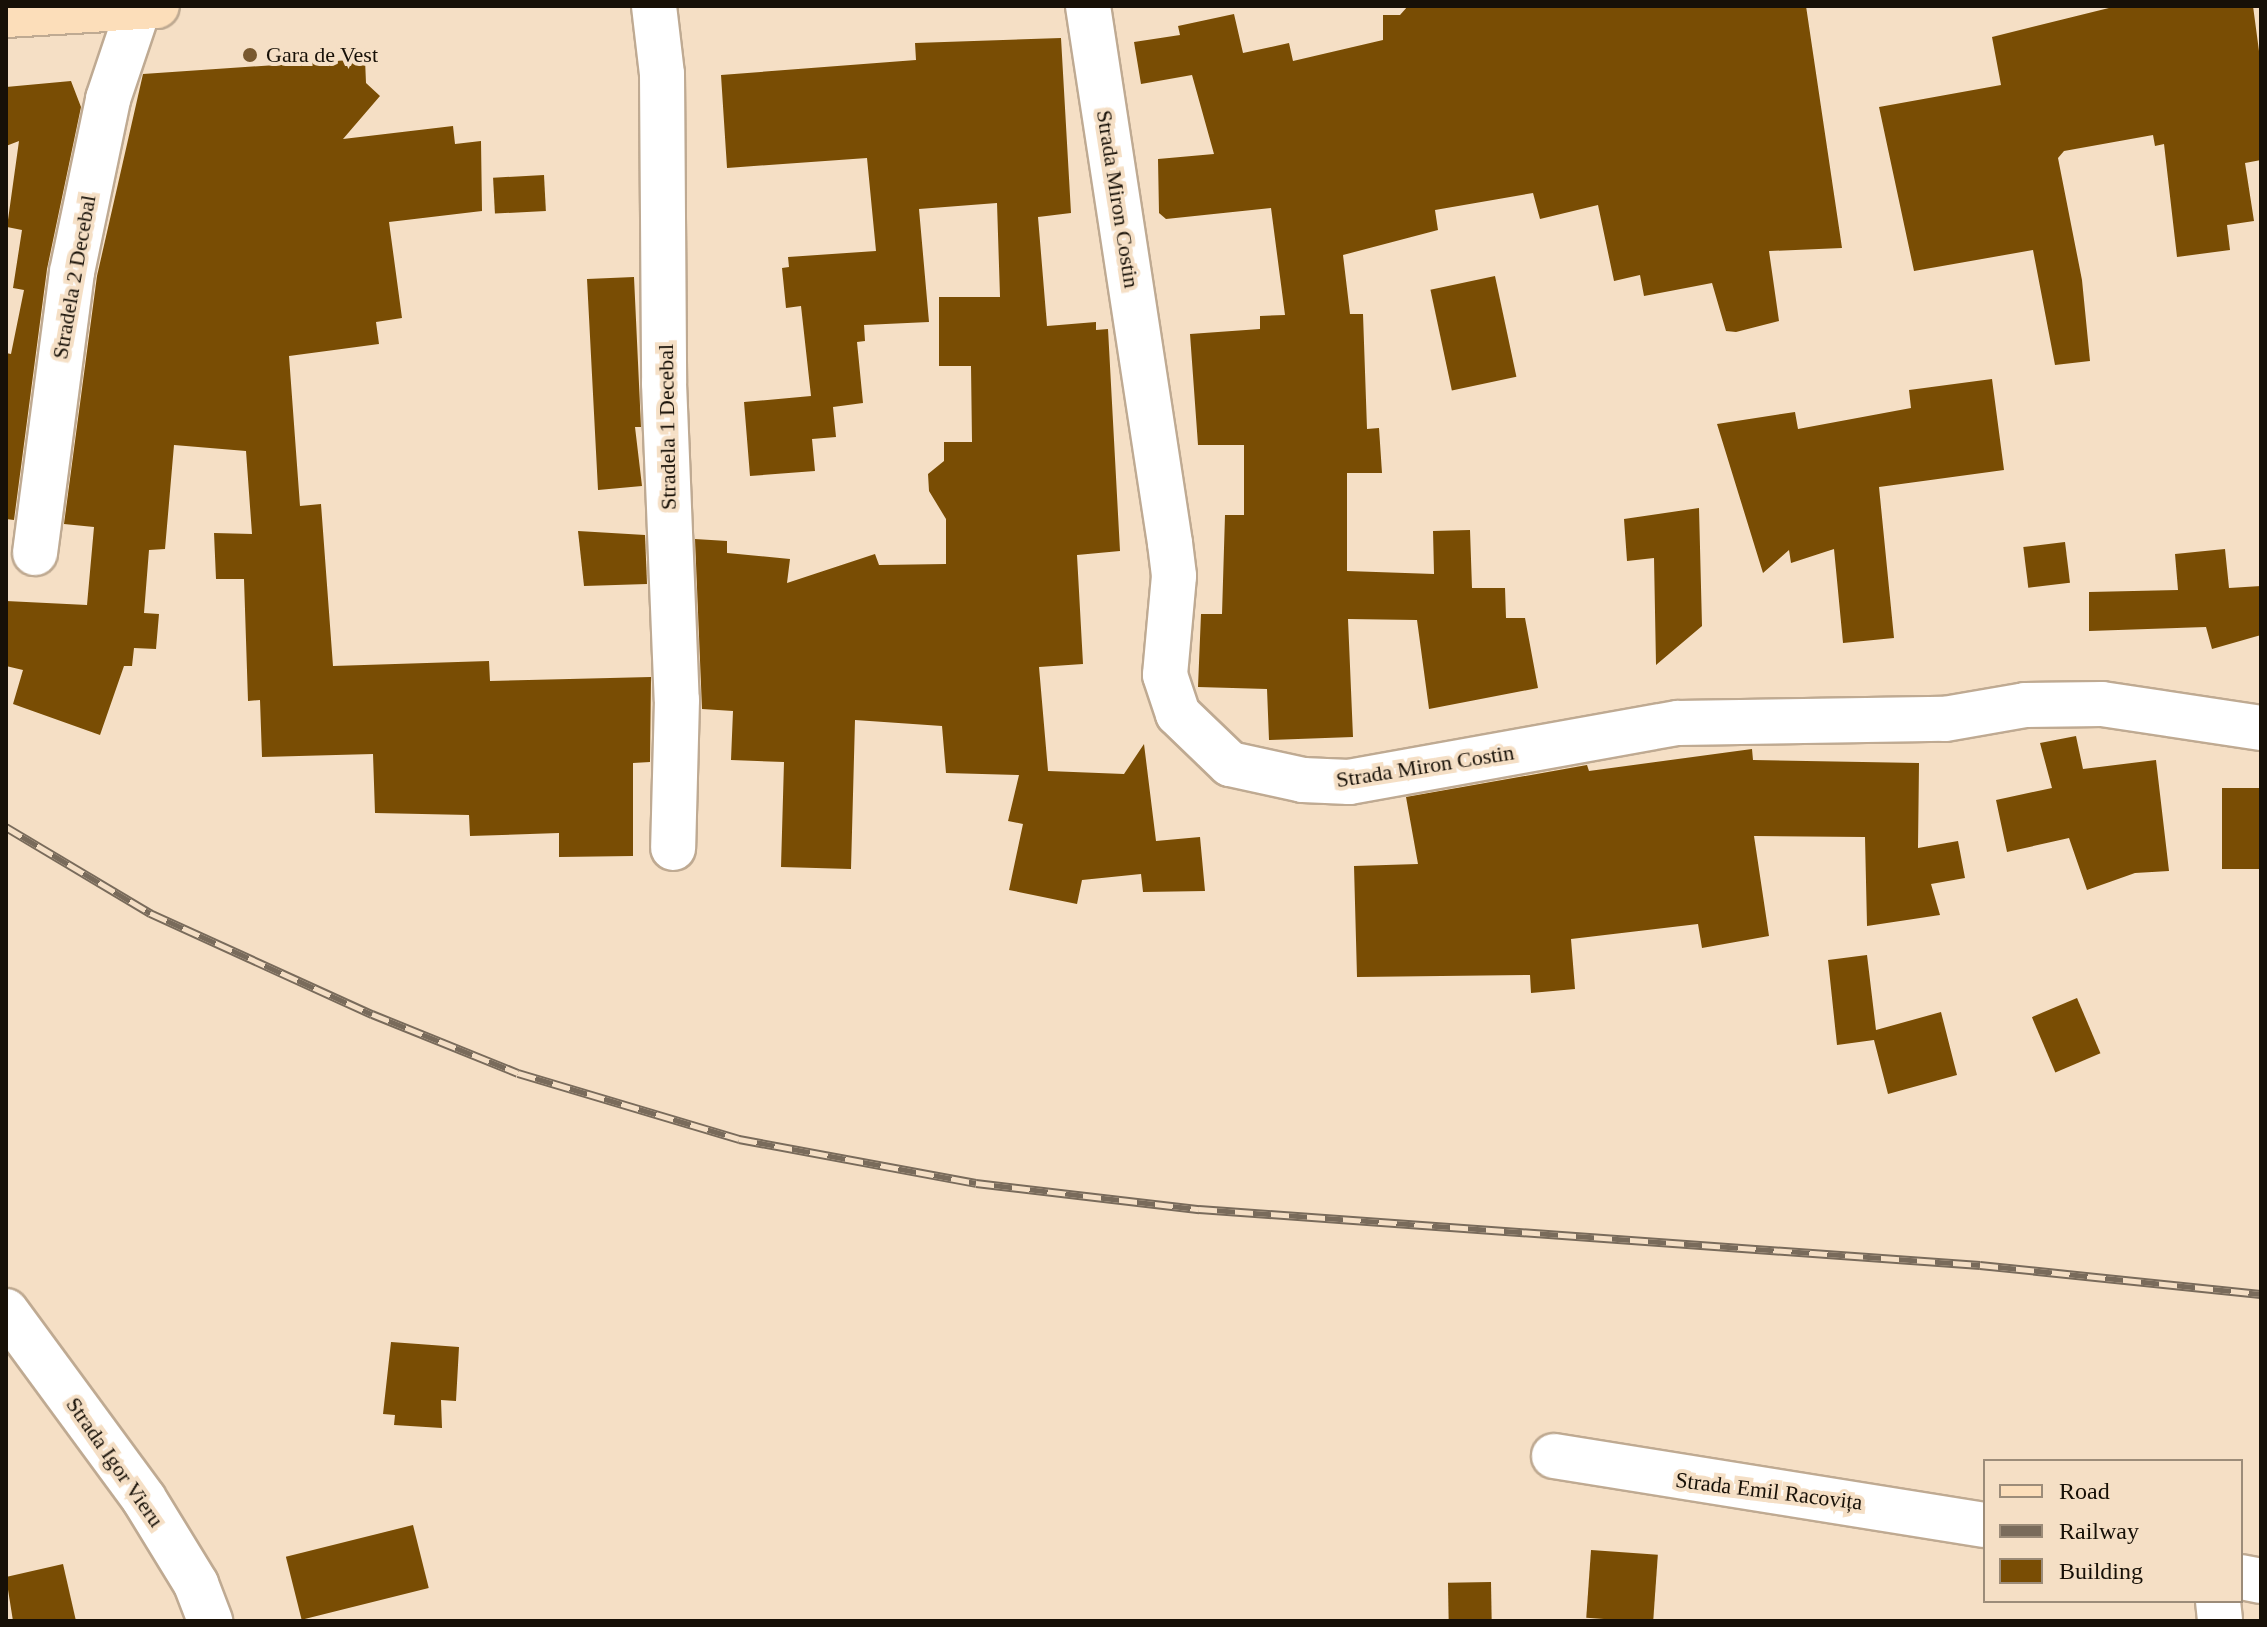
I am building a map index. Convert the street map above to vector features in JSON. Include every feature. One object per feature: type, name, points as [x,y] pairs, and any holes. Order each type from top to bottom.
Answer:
[{"type":"main road","points":[[6,15],[148,7]]},
{"type":"street","name":"Stradela 1 Decebal","points":[[654,6],[662,74],[665,411],[677,700],[673,848]]},
{"type":"street","name":"Strada Miron Costin","points":[[1088,6],[1173,565],[1165,675],[1178,714],[1230,764],[1303,780],[1349,782],[1678,723],[1945,719],[2025,705],[2102,704],[2261,728]]},
{"type":"street","name":"Stradela 2 Decebal","points":[[35,553],[72,272],[108,99],[148,7]]},
{"type":"street","name":"Strada Igor Vieru","points":[[7,1314],[144,1499],[196,1584],[210,1621]]},
{"type":"street","name":"Strada Emil Racovița","points":[[1554,1456],[1983,1525]]},
{"type":"building","points":[[1408,6],[1806,6],[1842,248],[1769,251],[1779,321],[1736,332],[1726,331],[1712,283],[1644,296],[1640,275],[1614,281],[1598,205],[1540,219],[1533,193],[1435,210],[1438,230],[1343,255],[1350,314],[1363,314],[1367,429],[1379,428],[1382,473],[1347,473],[1347,571],[1434,574],[1433,531],[1470,530],[1472,588],[1505,588],[1506,618],[1525,618],[1538,688],[1429,709],[1417,620],[1348,619],[1353,737],[1269,740],[1267,689],[1198,687],[1201,614],[1222,614],[1225,515],[1244,515],[1244,445],[1198,445],[1190,334],[1260,329],[1260,316],[1285,315],[1271,208],[1166,219],[1159,213],[1158,159],[1214,154],[1192,75],[1141,84],[1134,42],[1180,35],[1178,26],[1234,14],[1243,53],[1289,43],[1293,61],[1383,40],[1383,15],[1400,15]]},
{"type":"building","points":[[2117,6],[2253,6],[2261,66],[2261,160],[2245,163],[2254,221],[2227,225],[2230,250],[2177,257],[2164,144],[2155,146],[2153,135],[2064,151],[2058,158],[2082,280],[2090,361],[2055,365],[2033,250],[1914,271],[1879,107],[2001,85],[1992,37]]},
{"type":"building","points":[[1061,38],[1071,213],[1038,217],[1047,326],[1096,322],[1096,330],[1108,329],[1120,551],[1077,555],[1083,664],[1039,667],[1048,771],[1124,774],[1144,744],[1156,841],[1200,837],[1205,891],[1143,892],[1141,874],[1082,880],[1077,904],[1009,890],[1023,824],[1008,821],[1019,775],[946,773],[942,726],[855,720],[851,869],[781,867],[784,762],[731,760],[733,711],[702,709],[695,539],[727,541],[727,553],[790,559],[787,583],[875,554],[879,565],[946,564],[946,519],[929,491],[928,474],[944,461],[944,442],[972,442],[971,366],[939,366],[939,297],[1000,297],[997,203],[919,209],[929,322],[864,325],[865,341],[857,342],[863,403],[833,407],[836,437],[812,439],[815,471],[750,476],[744,402],[811,396],[801,306],[786,308],[782,268],[789,267],[788,257],[876,251],[867,158],[727,168],[721,75],[916,60],[915,43]]},
{"type":"building","points":[[365,59],[366,83],[380,96],[343,139],[453,126],[455,144],[481,141],[482,211],[389,222],[402,318],[376,322],[379,344],[289,356],[300,506],[321,504],[333,666],[489,661],[490,681],[651,677],[650,762],[633,763],[633,856],[559,857],[559,833],[470,836],[469,815],[375,813],[373,754],[262,757],[260,700],[248,701],[244,579],[216,579],[214,533],[252,534],[246,451],[174,445],[165,549],[149,550],[144,613],[159,614],[156,649],[134,648],[132,666],[124,666],[100,735],[13,704],[23,670],[6,666],[6,601],[87,605],[94,527],[64,524],[97,276],[143,74]]},
{"type":"building","points":[[71,81],[81,107],[47,269],[14,520],[6,519],[6,353],[11,354],[24,290],[13,288],[22,230],[7,227],[19,141],[6,146],[6,87]]},
{"type":"building","points":[[544,175],[546,211],[495,214],[493,178]]},
{"type":"building","points":[[1495,276],[1516,377],[1452,390],[1430,290]]},
{"type":"building","points":[[634,277],[641,427],[635,427],[642,486],[598,490],[587,279]]},
{"type":"building","points":[[1992,379],[2004,470],[1879,487],[1894,638],[1843,643],[1834,549],[1791,563],[1789,550],[1763,573],[1717,424],[1795,412],[1798,429],[1911,408],[1909,390]]},
{"type":"building","points":[[1699,508],[1702,626],[1656,665],[1654,558],[1627,561],[1624,519]]},
{"type":"building","points":[[578,531],[645,535],[647,584],[584,586]]},
{"type":"building","points":[[2065,542],[2070,583],[2028,588],[2023,547]]},
{"type":"building","points":[[2225,549],[2229,588],[2261,586],[2261,635],[2212,649],[2206,627],[2089,631],[2089,592],[2178,590],[2175,554]]},
{"type":"building","points":[[2076,736],[2083,769],[2156,760],[2169,871],[2135,873],[2087,890],[2069,838],[2007,852],[1996,800],[2052,788],[2040,743]]},
{"type":"building","points":[[1752,749],[1753,760],[1919,763],[1918,848],[1958,841],[1965,878],[1931,884],[1940,915],[1867,926],[1865,837],[1754,836],[1769,936],[1702,948],[1698,924],[1571,939],[1575,989],[1531,993],[1530,975],[1357,977],[1354,866],[1418,864],[1406,797],[1587,765],[1589,771]]},
{"type":"building","points":[[2222,788],[2261,788],[2261,869],[2222,869]]},
{"type":"building","points":[[1867,955],[1876,1030],[1941,1012],[1957,1075],[1888,1094],[1874,1040],[1837,1045],[1828,960]]},
{"type":"building","points":[[2077,998],[2100,1053],[2055,1072],[2032,1017]]},
{"type":"building","points":[[391,1342],[459,1347],[456,1401],[441,1400],[442,1428],[394,1425],[395,1415],[383,1414]]},
{"type":"building","points":[[413,1525],[429,1588],[302,1620],[286,1557]]},
{"type":"building","points":[[1591,1550],[1658,1555],[1653,1621],[1586,1618]]},
{"type":"building","points":[[63,1564],[76,1621],[13,1621],[6,1577]]},
{"type":"building","points":[[1491,1582],[1492,1621],[1449,1621],[1448,1583]]},
{"type":"railway","points":[[6,827],[150,913],[372,1014],[518,1073],[739,1139],[976,1183],[1199,1209],[1980,1265],[2261,1294]]},
{"type":"place","name":"Gara de Vest","points":[[250,55]]}]
